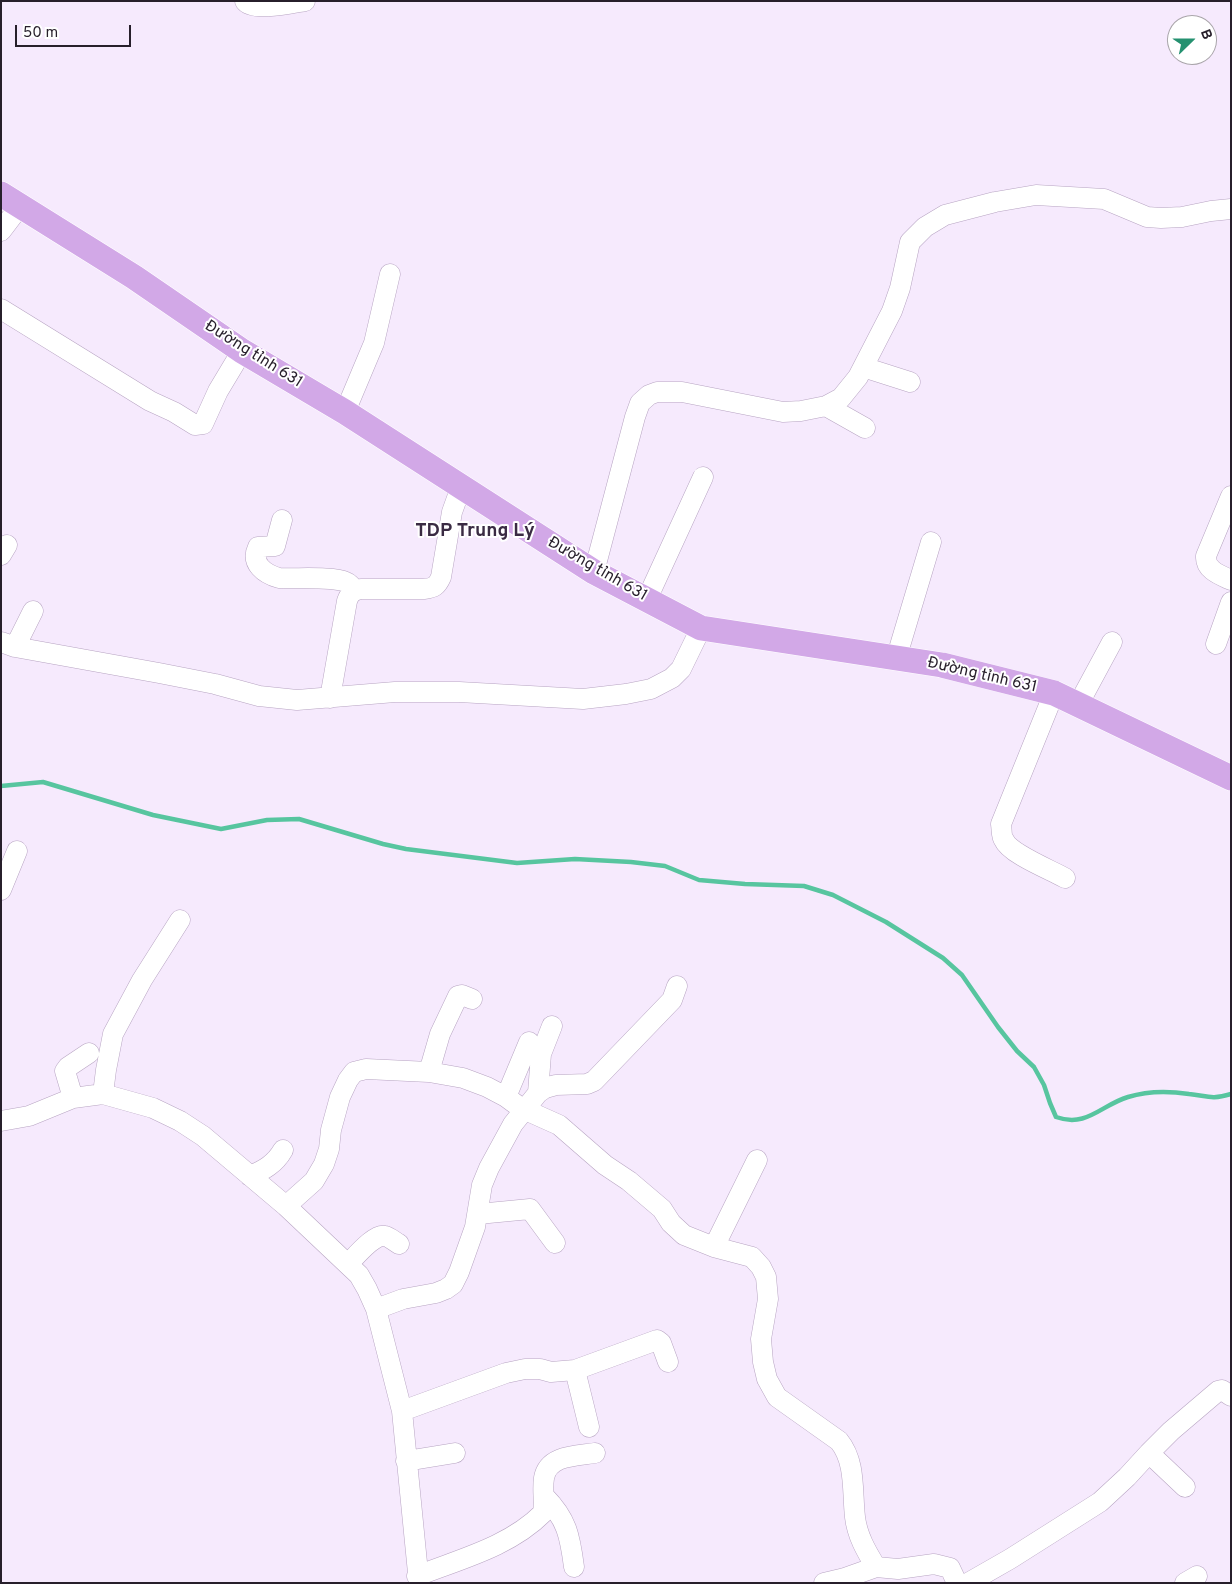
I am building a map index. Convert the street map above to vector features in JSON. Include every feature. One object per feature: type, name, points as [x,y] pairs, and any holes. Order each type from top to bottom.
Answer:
[{"type":"main road","name":"Đường tỉnh 631","points":[[11,200],[134,277],[242,351],[345,412],[594,572],[701,628],[942,665],[1054,694],[1231,778]]},
{"type":"street","points":[[245,1],[247,4],[255,7],[305,1]]},
{"type":"street","points":[[594,572],[640,403],[649,395],[657,392],[682,392],[783,412],[826,406],[841,398],[858,377],[892,311],[900,288],[910,242],[925,227],[945,215],[995,202],[1036,195],[1104,199],[1147,216],[1161,218],[1182,217],[1231,209]]},
{"type":"street","points":[[1,231],[11,200]]},
{"type":"street","points":[[345,412],[374,343],[390,274]]},
{"type":"street","points":[[1,309],[150,400],[199,426],[203,424],[218,391],[242,351]]},
{"type":"street","points":[[863,366],[910,382]]},
{"type":"street","points":[[826,406],[865,428]]},
{"type":"street","points":[[647,599],[703,477]]},
{"type":"street","points":[[330,698],[347,601],[350,594],[354,591],[370,589],[424,589],[438,585],[452,512],[461,487]]},
{"type":"street","points":[[1231,496],[1206,556],[1206,562],[1208,567],[1231,580]]},
{"type":"street","points":[[282,520],[275,546],[258,547],[255,557],[256,564],[279,578],[346,581],[354,591]]},
{"type":"street","points":[[896,658],[931,542]]},
{"type":"street","points":[[1216,644],[1231,602]]},
{"type":"street","points":[[33,612],[8,645],[168,675],[258,696],[297,700],[395,692],[459,692],[583,699],[626,694],[651,689],[672,678],[680,669],[701,628]]},
{"type":"street","points":[[1078,705],[1112,642]]},
{"type":"street","points":[[1054,694],[1001,824],[1004,840],[1011,850],[1066,878]]},
{"type":"street","points":[[1,890],[17,850]]},
{"type":"street","points":[[103,1094],[113,1034],[142,980],[180,920]]},
{"type":"street","points":[[376,1309],[403,1299],[436,1293],[453,1284],[470,1243],[478,1214],[482,1185],[488,1168],[513,1124],[538,1093],[545,1088],[556,1085],[587,1084],[594,1081],[672,1000],[678,986]]},
{"type":"street","points":[[429,1072],[440,1034],[458,996],[462,995],[472,999]]},
{"type":"street","points":[[538,1093],[541,1054],[552,1026]]},
{"type":"street","points":[[506,1097],[529,1042]]},
{"type":"street","points":[[73,1098],[65,1072],[68,1067],[89,1053]]},
{"type":"street","points":[[286,1206],[314,1181],[324,1164],[340,1097],[354,1072],[366,1069],[429,1072],[463,1078],[486,1087],[506,1097],[525,1110],[560,1125],[605,1165],[629,1181],[662,1209],[671,1223],[684,1235],[714,1247],[752,1258],[760,1267],[766,1277],[768,1299],[761,1339],[763,1362],[768,1378],[777,1397],[839,1441],[846,1450],[853,1486],[855,1518],[860,1538],[876,1567]]},
{"type":"street","points":[[1,1120],[29,1116],[73,1098],[103,1094],[153,1108],[180,1121],[204,1136],[286,1206],[359,1275],[376,1309],[402,1411],[418,1579],[490,1549],[519,1533],[543,1513],[544,1477],[548,1466],[554,1460],[595,1453]]},
{"type":"street","points":[[250,1176],[272,1164],[278,1159],[282,1150]]},
{"type":"street","points":[[714,1247],[756,1160]]},
{"type":"street","points":[[478,1214],[530,1210],[554,1244]]},
{"type":"street","points":[[348,1264],[374,1238],[386,1236],[399,1244]]},
{"type":"street","points":[[402,1411],[506,1373],[540,1368],[551,1372],[575,1370],[657,1340],[661,1343],[668,1362]]},
{"type":"street","points":[[575,1370],[589,1427]]},
{"type":"street","points":[[968,1583],[1100,1502],[1127,1477],[1171,1430],[1218,1391],[1222,1390],[1231,1396]]},
{"type":"street","points":[[406,1461],[455,1453]]},
{"type":"street","points":[[1148,1453],[1185,1487]]},
{"type":"street","points":[[544,1496],[555,1507],[569,1533],[574,1567]]},
{"type":"street","points":[[824,1583],[846,1578],[876,1567],[898,1569],[934,1564],[950,1568],[957,1583]]},
{"type":"waterway","points":[[1,786],[43,782],[153,815],[221,829],[267,820],[299,819],[406,849],[517,863],[575,859],[631,862],[665,866],[699,880],[804,886],[833,895],[886,922],[943,958],[962,975],[998,1027],[1017,1051],[1034,1067],[1044,1085],[1056,1117],[1077,1120],[1094,1114],[1128,1097],[1158,1092],[1214,1097],[1231,1094]]},
{"type":"district","name":"TDP Trung Lý","points":[[475,532]]}]
